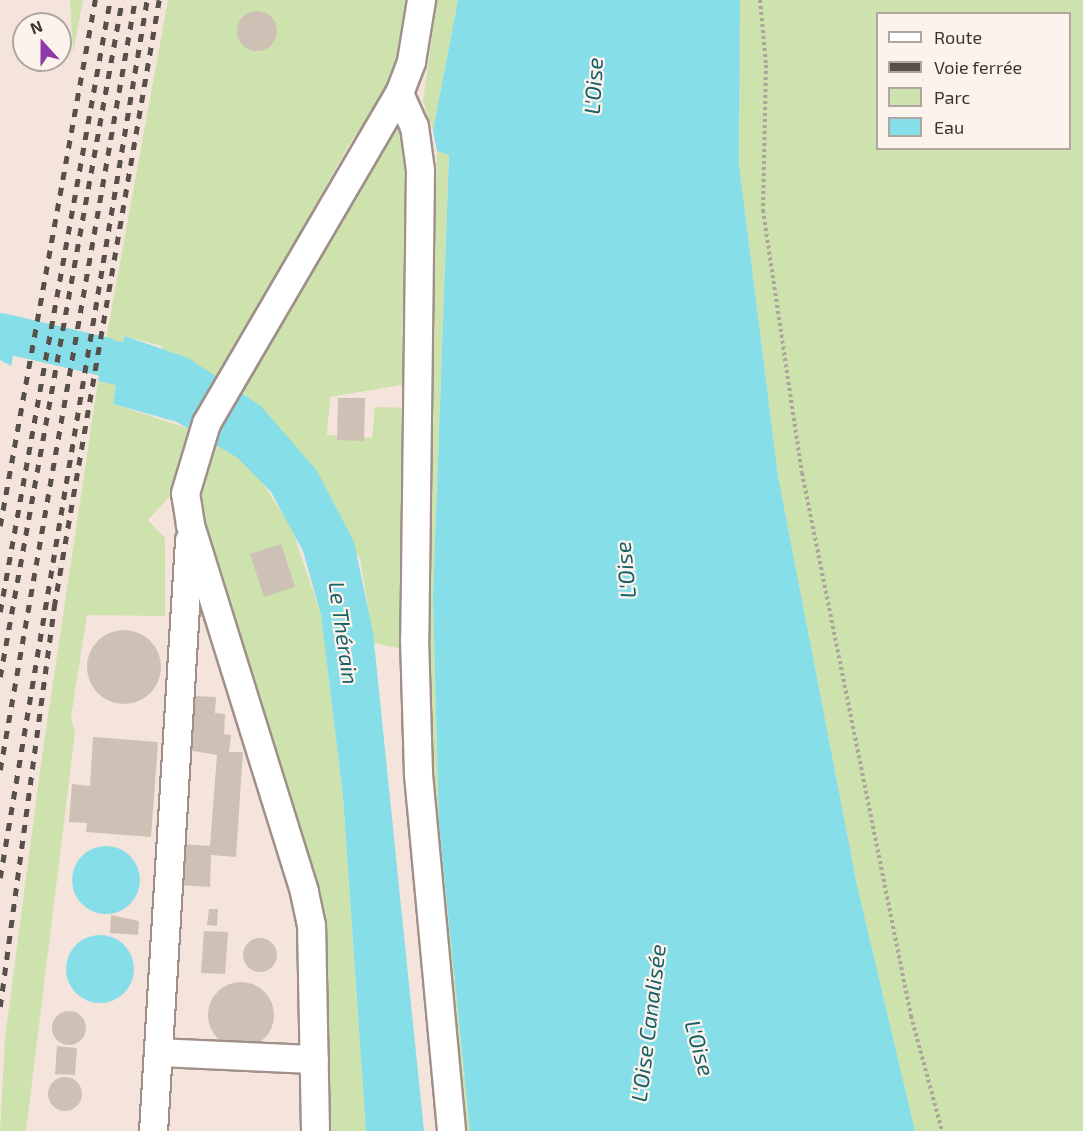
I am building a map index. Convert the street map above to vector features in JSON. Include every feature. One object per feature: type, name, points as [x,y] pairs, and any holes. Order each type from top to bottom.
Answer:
[{"type":"street","points":[[153,1131],[190,524],[186,480],[200,437],[232,378],[401,88],[421,0]]},
{"type":"street","points":[[401,88],[414,126],[420,170],[414,627],[418,774],[451,1131]]},
{"type":"street","points":[[190,524],[301,878],[311,925],[315,1131]]},
{"type":"street","points":[[158,1052],[314,1059]]},
{"type":"path","points":[[760,0],[766,65],[763,210],[802,473],[911,1016],[942,1131]]},
{"type":"green space","points":[[70,0],[83,0],[73,53],[72,12]]},
{"type":"green space","points":[[168,0],[406,0],[398,77],[350,143],[308,218],[311,228],[327,232],[347,212],[399,117],[408,131],[413,383],[330,397],[327,435],[372,438],[375,407],[410,408],[404,649],[374,643],[360,558],[255,472],[291,526],[321,615],[343,796],[366,1131],[329,1131],[323,970],[202,527],[198,494],[203,466],[162,346],[125,336],[123,342],[106,340]]},
{"type":"green space","points":[[437,0],[458,0],[433,131],[423,101]]},
{"type":"green space","points":[[740,0],[1083,0],[1083,1131],[915,1131],[857,885],[778,476],[739,164]]},
{"type":"green space","points":[[437,151],[449,154],[433,598],[439,825],[470,1131],[458,1131],[421,665]]},
{"type":"green space","points":[[98,381],[116,384],[113,404],[199,432],[170,496],[148,520],[165,538],[165,616],[87,615],[71,717],[75,733],[26,1131],[0,1131],[5,1038],[41,763]]},
{"type":"water","points":[[458,0],[740,0],[739,164],[778,476],[857,885],[915,1131],[470,1131],[439,825],[433,598],[449,155],[437,151],[433,131]]},
{"type":"water","points":[[0,315],[19,327],[11,366],[0,360]]},
{"type":"water","points":[[125,336],[188,358],[261,406],[317,471],[354,542],[373,632],[424,1131],[366,1131],[343,796],[321,615],[303,551],[271,492],[238,458],[177,422],[113,404],[116,385],[98,381],[106,340],[123,342]]},
{"type":"water","points":[[106,846],[119,849],[130,856],[137,867],[140,880],[137,893],[130,904],[119,911],[106,914],[93,911],[82,904],[75,893],[72,880],[75,867],[82,856],[93,849]]},
{"type":"water","points":[[100,935],[113,938],[124,945],[131,956],[134,969],[131,982],[124,993],[113,1000],[100,1003],[87,1000],[76,993],[69,982],[66,969],[69,956],[76,945],[87,938]]},
{"type":"building","points":[[257,11],[265,12],[271,17],[276,23],[276,39],[271,45],[265,50],[257,51],[249,50],[243,45],[238,39],[237,31],[238,23],[243,17],[249,12]]},
{"type":"building","points":[[338,398],[365,398],[364,441],[337,440]]},
{"type":"building","points":[[281,544],[295,587],[264,597],[250,554]]},
{"type":"building","points":[[124,630],[138,633],[150,641],[158,653],[161,667],[158,681],[150,693],[138,701],[124,704],[110,701],[98,693],[90,681],[87,667],[90,653],[98,641],[110,633]]},
{"type":"building","points":[[192,696],[216,697],[215,713],[225,714],[224,734],[231,735],[229,752],[243,752],[236,857],[211,855],[210,887],[179,885],[182,844],[210,846],[217,755],[187,750]]},
{"type":"building","points":[[93,737],[158,742],[151,837],[86,832],[87,823],[69,822],[72,784],[90,786]]},
{"type":"building","points":[[209,909],[218,909],[217,926],[207,925]]},
{"type":"building","points":[[111,915],[139,921],[138,935],[110,933]]},
{"type":"building","points":[[204,931],[228,932],[225,974],[201,973]]},
{"type":"building","points":[[260,938],[272,943],[277,955],[272,967],[260,972],[248,967],[243,955],[248,943]]},
{"type":"building","points":[[241,982],[254,985],[264,992],[271,1002],[274,1015],[271,1028],[264,1038],[254,1045],[241,1048],[228,1045],[218,1038],[211,1028],[208,1015],[211,1002],[218,992],[228,985]]},
{"type":"building","points":[[69,1011],[81,1016],[86,1028],[81,1040],[69,1045],[57,1040],[52,1028],[57,1016]]},
{"type":"building","points":[[57,1046],[77,1048],[75,1075],[55,1074]]},
{"type":"building","points":[[65,1077],[77,1082],[82,1094],[77,1106],[65,1111],[53,1106],[48,1094],[53,1082]]},
{"type":"waterway","name":"Le Thérain","points":[[0,332],[103,356],[151,380]]},
{"type":"railway","points":[[0,526],[95,0]]},
{"type":"railway","points":[[0,612],[110,0]]},
{"type":"railway","points":[[0,677],[122,0]]},
{"type":"railway","points":[[0,770],[135,0]]},
{"type":"railway","points":[[0,878],[147,0]]},
{"type":"railway","points":[[0,1007],[54,607],[159,0]]},
{"type":"water label","name":"L'Oise","points":[[593,86]]},
{"type":"water label","name":"L'Oise","points":[[625,570]]},
{"type":"water label","name":"L'Oise Canalisée","points":[[648,1023]]},
{"type":"water label","name":"L'Oise","points":[[700,1048]]}]
